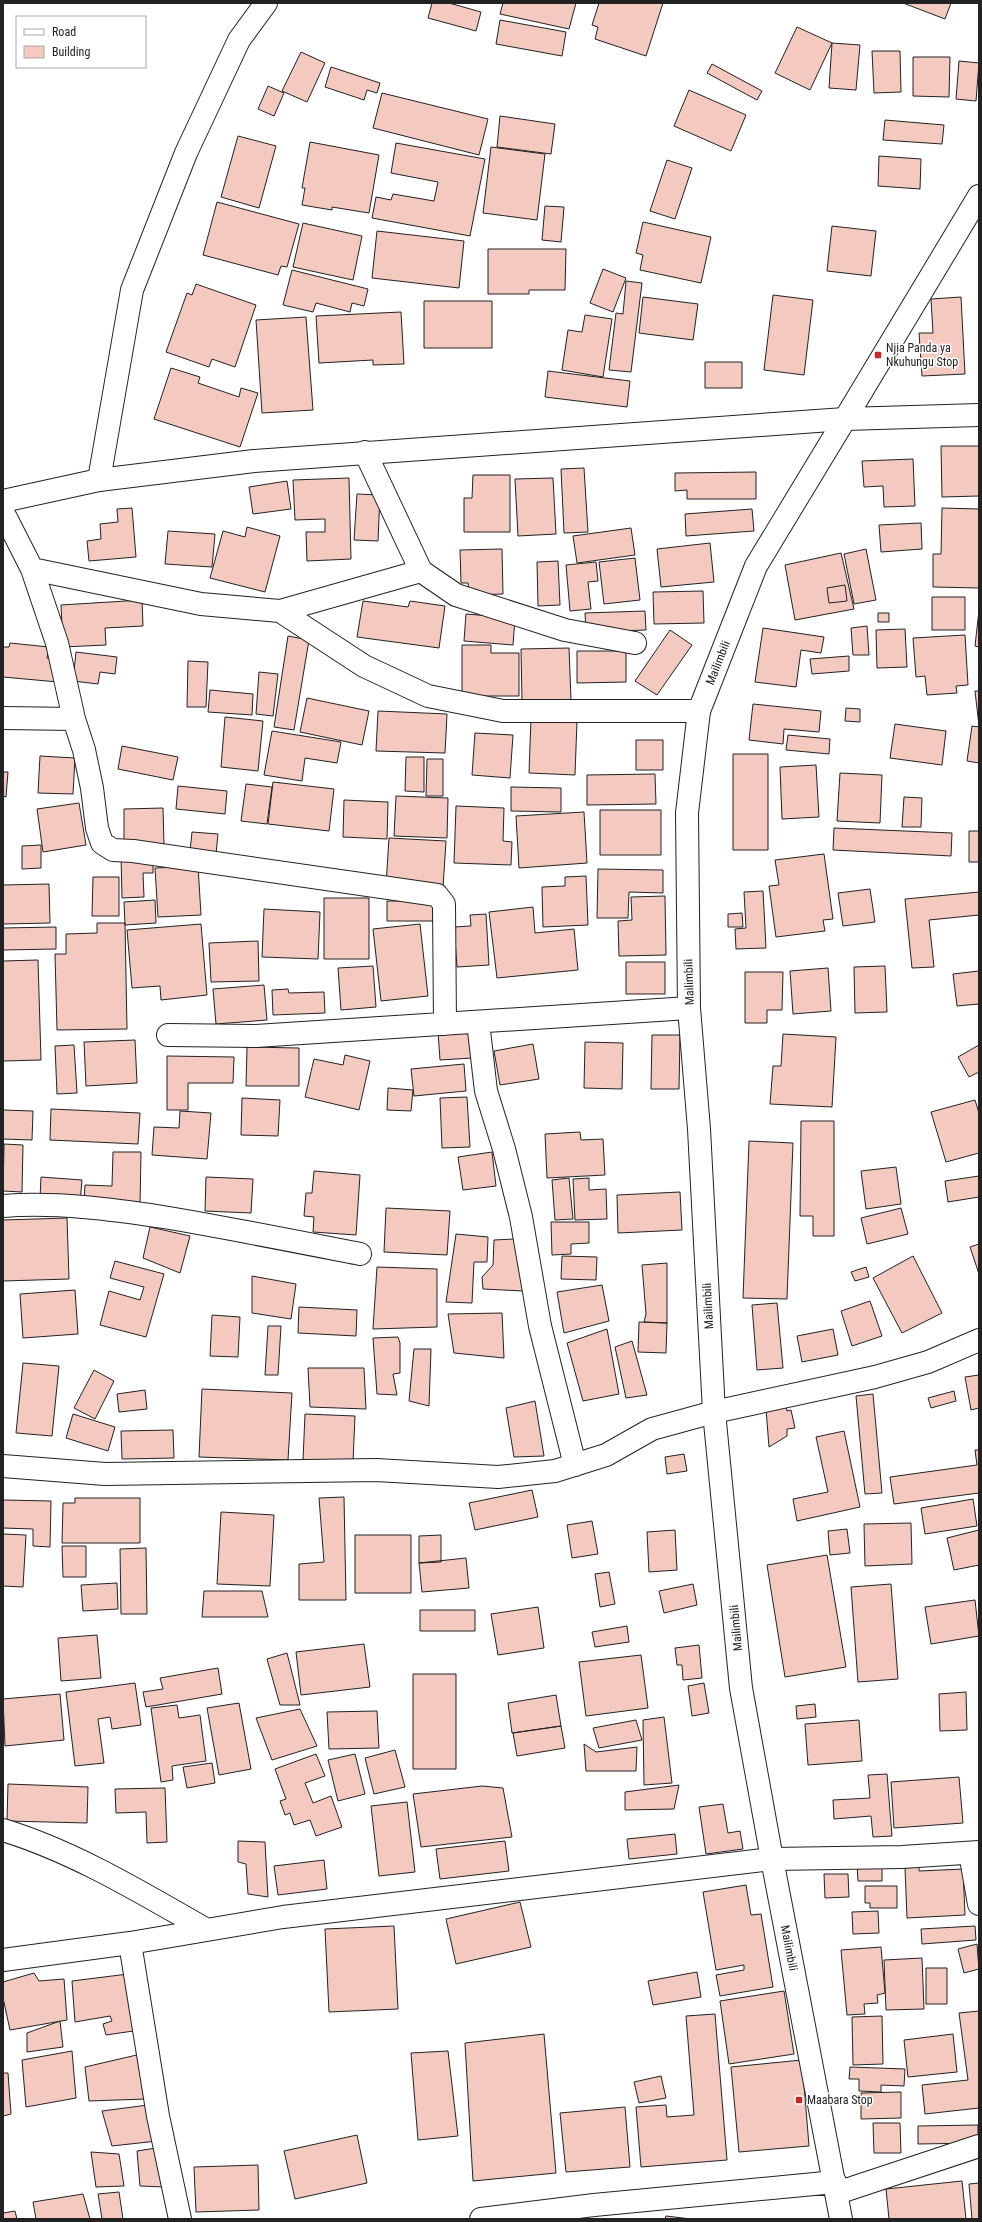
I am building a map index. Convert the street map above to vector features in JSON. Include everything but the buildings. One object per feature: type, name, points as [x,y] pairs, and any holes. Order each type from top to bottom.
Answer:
[{"type":"street","points":[[99,480],[132,290],[186,153],[239,40],[266,3]]},
{"type":"street","name":"Mailimbili","points":[[841,2219],[741,1688],[714,1412],[699,1129],[689,1008],[687,812],[699,711],[756,566],[979,196]]},
{"type":"street","points":[[3,501],[99,480],[254,461],[846,418],[979,415]]},
{"type":"street","points":[[365,452],[421,571],[456,595],[564,630],[635,643]]},
{"type":"street","points":[[3,512],[32,569],[57,643],[74,720],[84,750],[92,788],[97,828],[102,843],[113,850],[133,851],[437,895],[444,904],[445,1024]]},
{"type":"street","points":[[32,569],[201,604],[280,611],[421,571]]},
{"type":"street","points":[[280,611],[364,666],[428,696],[503,711],[699,711]]},
{"type":"street","points":[[3,718],[74,720]]},
{"type":"street","points":[[168,1035],[256,1036],[689,1008]]},
{"type":"street","points":[[478,1022],[486,1090],[504,1149],[521,1217],[540,1326],[576,1465]]},
{"type":"street","points":[[3,1206],[25,1204],[114,1210],[226,1227],[360,1254]]},
{"type":"street","points":[[3,1466],[105,1474],[376,1470],[498,1477],[555,1471],[606,1455],[652,1429],[714,1412],[874,1377],[928,1362],[979,1340]]},
{"type":"street","points":[[3,1830],[35,1840],[131,1887],[207,1930]]},
{"type":"street","points":[[3,1960],[130,1943],[283,1917],[772,1859],[902,1857],[975,1852],[979,1904]]},
{"type":"street","points":[[130,1943],[158,2116],[180,2219]]},
{"type":"street","points":[[481,2219],[594,2205],[836,2188],[979,2146]]},
{"type":"place","name":"Njia Panda ya Nkuhungu Stop","points":[[878,355]]},
{"type":"place","name":"Maabara Stop","points":[[799,2100]]}]
